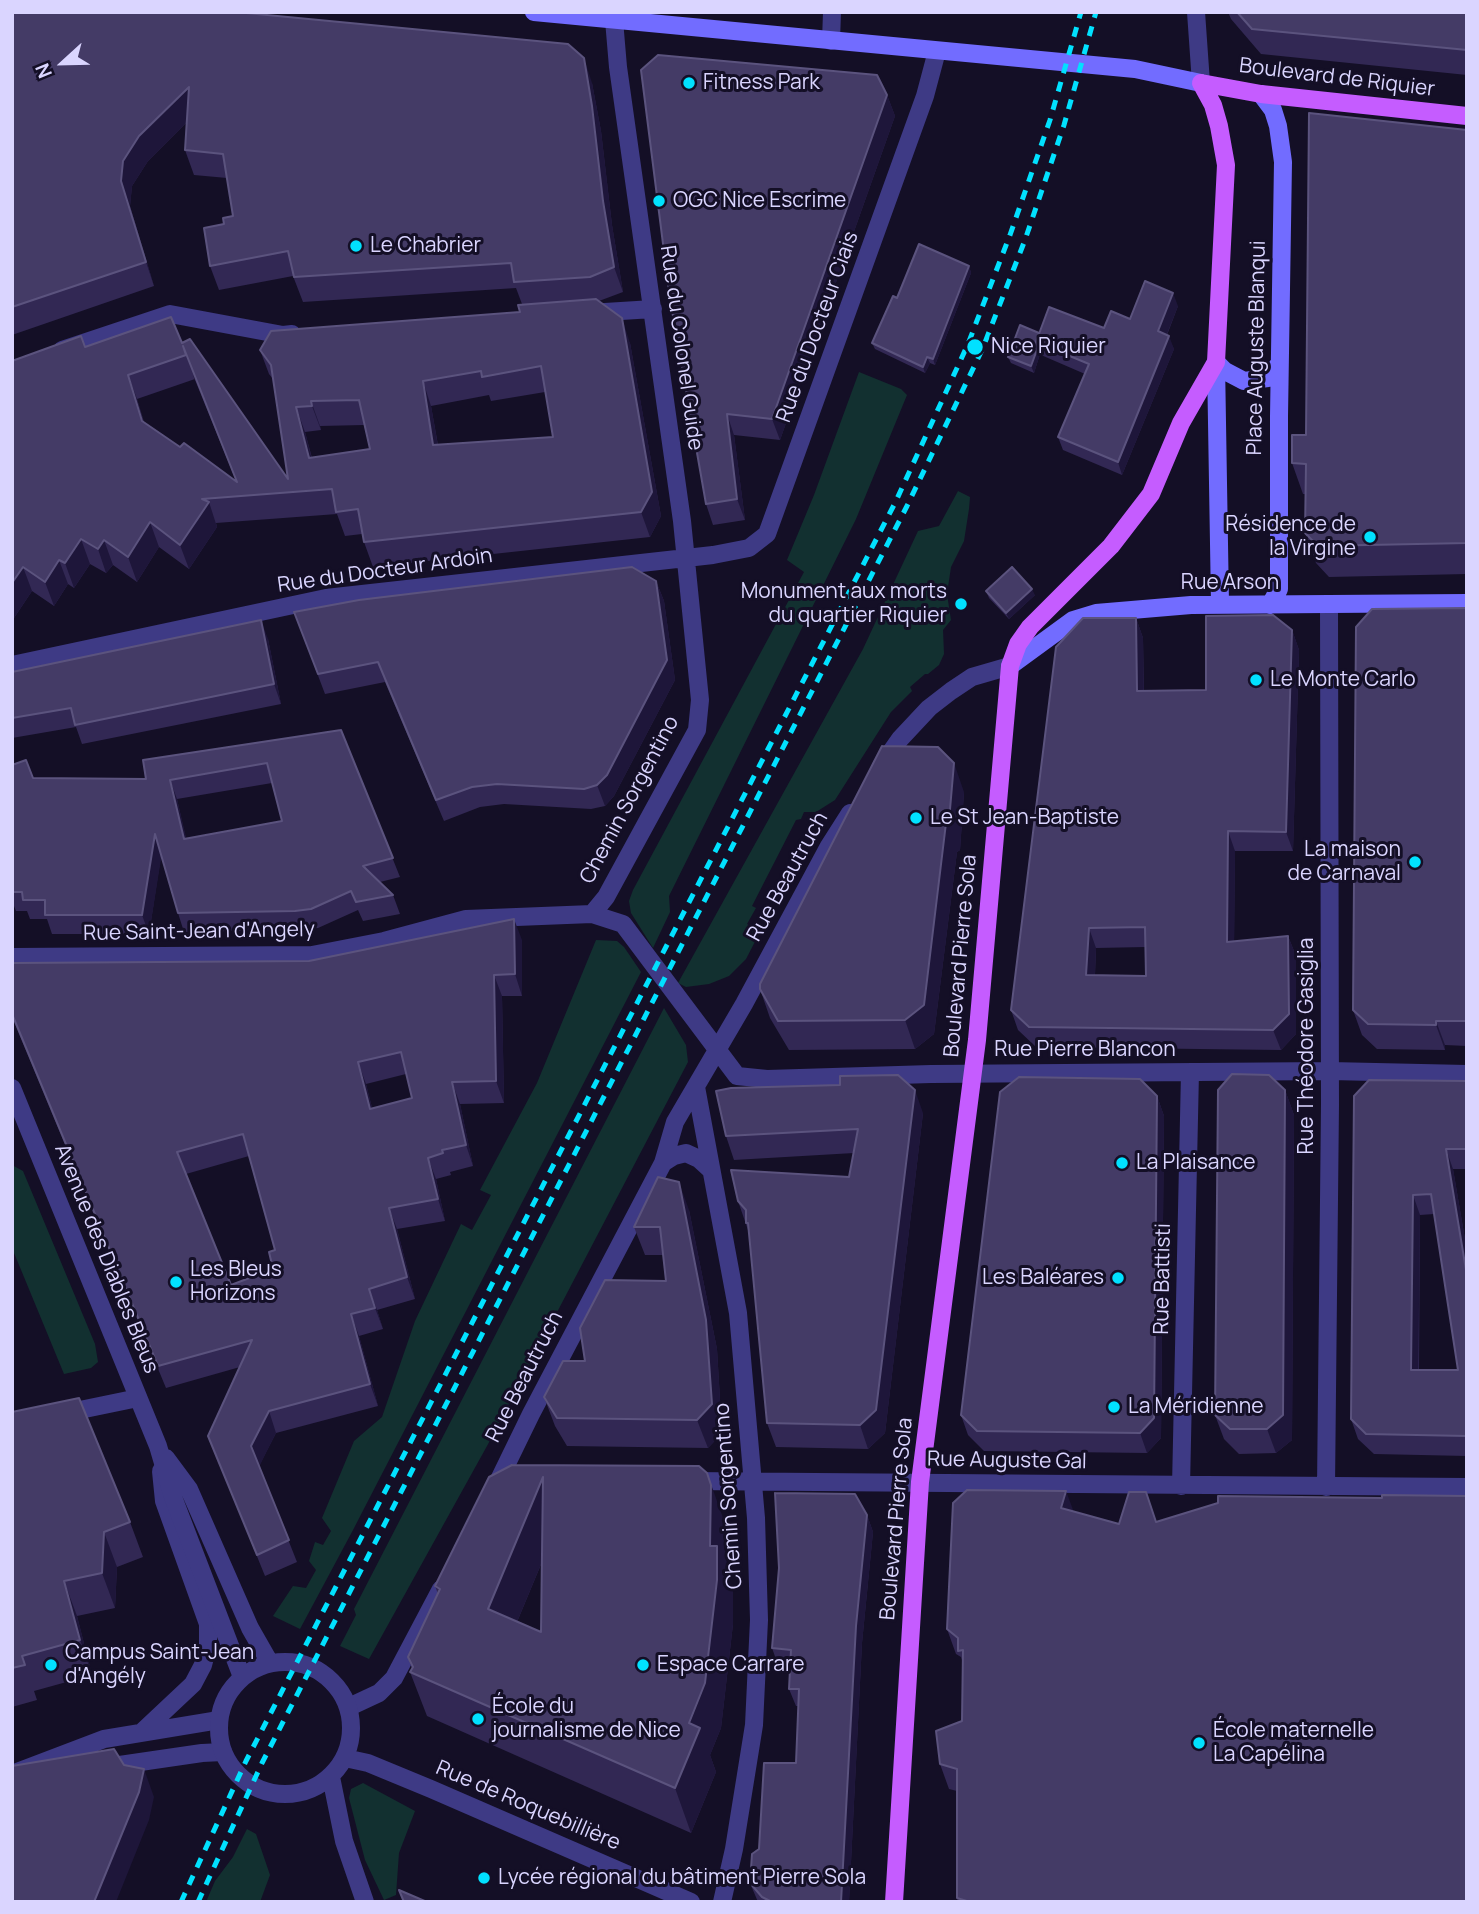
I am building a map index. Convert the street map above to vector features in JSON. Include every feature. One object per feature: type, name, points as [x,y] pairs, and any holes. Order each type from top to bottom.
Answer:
[{"type":"main road","points":[[534,12],[1135,69],[1202,83]]},
{"type":"main road","name":"Boulevard de Riquier","points":[[1202,83],[1261,94],[1467,116]]},
{"type":"main road","name":"Boulevard Pierre Sola","points":[[894,1902],[920,1482],[973,1074],[1010,666],[1018,643],[1030,627],[1111,545],[1152,494],[1181,424],[1216,362],[1226,165],[1213,105],[1202,83]]},
{"type":"main road","name":"Place Auguste Blanqui","points":[[1261,94],[1273,110],[1283,162],[1279,364],[1279,589],[1270,605]]},
{"type":"main road","points":[[1216,362],[1234,377],[1244,381],[1268,378],[1279,364]]},
{"type":"main road","name":"Place Auguste Blanqui","points":[[1216,362],[1220,604]]},
{"type":"main road","name":"Rue Arson","points":[[1010,666],[1073,620],[1097,612],[1220,604],[1467,603]]},
{"type":"street","points":[[831,41],[832,12]]},
{"type":"street","points":[[1196,12],[1202,83]]},
{"type":"street","name":"Rue du Colonel Guide","points":[[614,20],[618,67],[685,558]]},
{"type":"street","name":"Rue du Docteur Ciais","points":[[685,558],[749,548],[767,534],[925,96],[937,51]]},
{"type":"street","points":[[574,314],[653,309]]},
{"type":"street","points":[[50,354],[170,314],[283,335],[306,333]]},
{"type":"street","name":"Rue du Docteur Ardoin","points":[[12,665],[326,598],[685,558]]},
{"type":"street","name":"Chemin Sorgentino","points":[[685,558],[700,700],[697,730],[606,897],[592,914],[623,924],[684,1007],[719,1049]]},
{"type":"street","name":"Rue Théodore Gasiglia","points":[[1326,1487],[1330,1071],[1329,605]]},
{"type":"street","points":[[870,782],[900,739],[929,708],[972,677],[1010,666]]},
{"type":"street","name":"Rue Beautruch","points":[[487,1504],[512,1467],[663,1163],[675,1122],[719,1049],[829,846],[856,803]]},
{"type":"street","name":"Rue Saint-Jean d'Angely","points":[[12,957],[312,955],[384,941],[466,919],[592,914]]},
{"type":"street","name":"Rue Pierre Blancon","points":[[719,1049],[737,1076],[767,1079],[1330,1071],[1467,1074]]},
{"type":"street","name":"Rue Battisti","points":[[1181,1486],[1190,1072]]},
{"type":"street","name":"Chemin Sorgentino","points":[[696,1087],[737,1313],[754,1482],[759,1620],[754,1725],[734,1849],[722,1902]]},
{"type":"street","name":"Avenue des Diables Bleus","points":[[12,1088],[16,1109],[158,1446],[173,1497],[242,1677]]},
{"type":"street","points":[[663,1163],[686,1153],[699,1159],[711,1170]]},
{"type":"street","points":[[12,1424],[138,1398]]},
{"type":"street","name":"Avenue des Diables Bleus","points":[[158,1446],[189,1489],[250,1628],[270,1663]]},
{"type":"street","name":"Avenue des Diables Bleus","points":[[143,1731],[193,1684],[203,1665],[208,1646],[208,1624],[164,1501],[158,1446]]},
{"type":"street","name":"Rue Auguste Gal","points":[[663,1480],[1467,1487]]},
{"type":"street","points":[[349,1707],[379,1693],[394,1678],[450,1573]]},
{"type":"street","points":[[289,1662],[309,1666],[326,1676],[340,1690],[349,1707],[351,1733],[345,1758],[331,1777],[317,1787],[301,1793],[285,1795],[265,1792],[247,1783],[233,1769],[223,1752],[219,1736],[223,1704],[231,1689],[242,1677],[270,1663],[289,1662]]},
{"type":"street","points":[[12,1775],[104,1739],[219,1720]]},
{"type":"street","points":[[12,1775],[80,1770],[223,1752]]},
{"type":"street","name":"Rue de Roquebillière","points":[[345,1758],[368,1763],[431,1789],[691,1902]]},
{"type":"street","points":[[331,1777],[344,1841],[365,1902]]},
{"type":"green space","points":[[859,372],[901,389],[907,395],[856,519],[669,896],[670,912],[653,948],[631,913],[629,901],[804,572],[787,560]]},
{"type":"green space","points":[[958,491],[970,497],[969,509],[964,541],[951,567],[947,594],[951,620],[943,630],[944,654],[939,665],[910,687],[912,691],[891,712],[835,800],[816,812],[804,812],[801,819],[796,820],[752,906],[756,908],[747,924],[760,932],[746,959],[729,976],[709,984],[686,987],[678,983],[863,649],[918,531],[939,526]]},
{"type":"green space","points":[[596,940],[617,941],[641,972],[300,1629],[273,1616],[293,1586],[306,1588],[316,1570],[309,1561],[315,1542],[323,1545],[331,1531],[322,1518],[354,1441],[382,1417],[415,1321],[461,1224],[472,1230],[491,1195],[480,1190],[537,1083]]},
{"type":"green space","points":[[664,1008],[686,1045],[688,1062],[487,1446],[369,1659],[340,1646],[356,1615],[354,1609]]},
{"type":"green space","points":[[12,1165],[23,1171],[95,1344],[98,1362],[91,1368],[64,1374],[12,1248]]},
{"type":"green space","points":[[363,1783],[415,1811],[399,1853],[396,1895],[384,1900],[365,1860],[349,1798],[351,1789]]},
{"type":"green space","points":[[247,1829],[256,1834],[270,1875],[260,1902],[206,1902],[215,1881],[233,1857]]},
{"type":"building","points":[[12,12],[236,12],[568,44],[584,58],[614,267],[590,277],[514,282],[511,263],[294,277],[288,251],[210,266],[204,228],[224,224],[223,218],[233,216],[223,154],[185,150],[189,87],[139,136],[123,161],[121,181],[146,262],[12,307]]},
{"type":"building","points":[[1237,12],[1467,12],[1467,50],[1252,29]]},
{"type":"building","points":[[658,55],[877,75],[887,95],[772,419],[727,414],[737,499],[706,504],[670,299],[641,70]]},
{"type":"building","points":[[1309,113],[1467,130],[1467,543],[1318,546],[1305,533],[1306,464],[1292,463],[1292,435],[1306,435]]},
{"type":"building","points":[[919,244],[969,266],[933,359],[927,357],[923,367],[872,343],[893,296],[897,298]]},
{"type":"building","points":[[1145,281],[1173,293],[1158,331],[1169,336],[1118,462],[1058,437],[1089,364],[1036,342],[1049,307],[1104,328],[1111,311],[1130,319]]},
{"type":"building","points":[[596,299],[622,318],[652,492],[641,512],[364,542],[358,509],[336,512],[332,489],[202,499],[209,502],[180,545],[150,522],[128,557],[104,540],[98,549],[81,539],[65,563],[59,560],[45,582],[23,567],[12,583],[12,361],[81,336],[85,347],[171,317],[182,343],[190,339],[288,479],[271,365],[260,350],[271,331],[520,312],[518,305]],"holes":[[[183,346],[237,482],[184,443],[180,447],[142,421],[128,375],[186,355]],[[541,366],[553,437],[433,445],[423,381],[481,371],[482,377]],[[359,400],[370,449],[309,458],[296,407],[312,406],[311,401]]]},
{"type":"building","points":[[1020,325],[1039,333],[1036,342],[1038,347],[1031,366],[1008,357]]},
{"type":"building","points":[[632,567],[656,581],[667,660],[607,775],[597,785],[584,789],[497,784],[472,787],[436,800],[378,662],[318,674],[294,612],[359,600]]},
{"type":"building","points":[[1012,567],[1032,589],[1006,613],[986,591]]},
{"type":"building","points":[[1467,608],[1467,1021],[1436,1021],[1436,1025],[1368,1024],[1353,1010],[1356,627],[1372,609]]},
{"type":"building","points":[[1273,615],[1292,630],[1286,832],[1228,831],[1227,942],[1288,936],[1289,1014],[1273,1030],[1029,1027],[1011,1010],[1056,647],[1083,618],[1136,618],[1137,691],[1206,690],[1206,616]],"holes":[[[1145,927],[1146,976],[1086,975],[1089,928]]]},
{"type":"building","points":[[261,620],[274,684],[75,725],[71,708],[12,718],[12,672]]},
{"type":"building","points":[[341,730],[393,858],[363,866],[393,895],[356,902],[351,891],[311,909],[295,911],[178,913],[155,834],[142,915],[45,915],[45,900],[23,900],[22,892],[12,892],[12,765],[26,760],[33,778],[146,779],[143,760]],"holes":[[[267,763],[282,821],[184,839],[170,780]]]},
{"type":"building","points":[[882,746],[938,747],[954,763],[949,821],[946,823],[924,1005],[905,1020],[778,1021],[760,989],[760,984]]},
{"type":"building","points":[[514,919],[515,974],[494,975],[496,1081],[452,1082],[466,1145],[442,1150],[443,1153],[428,1158],[438,1199],[389,1208],[407,1277],[369,1289],[375,1308],[351,1314],[370,1384],[269,1411],[251,1446],[289,1540],[257,1555],[208,1436],[252,1340],[158,1366],[12,1014],[12,963],[309,961]],"holes":[[[401,1052],[412,1098],[370,1109],[358,1062]],[[243,1134],[275,1250],[269,1252],[273,1269],[231,1285],[177,1152]]]},
{"type":"building","points":[[1232,1074],[1269,1075],[1285,1090],[1283,1415],[1267,1429],[1230,1429],[1215,1415],[1218,1090]]},
{"type":"building","points":[[898,1075],[915,1090],[876,1410],[860,1425],[767,1423],[748,1223],[746,1210],[738,1201],[731,1170],[849,1177],[858,1129],[726,1136],[716,1091],[731,1088],[840,1085],[840,1076]]},
{"type":"building","points":[[1019,1077],[1140,1079],[1157,1096],[1154,1418],[1140,1433],[977,1431],[961,1415],[1000,1092]]},
{"type":"building","points":[[1369,1080],[1467,1081],[1467,1149],[1446,1149],[1467,1276],[1467,1436],[1366,1434],[1351,1419],[1354,1096]],"holes":[[[1431,1194],[1458,1370],[1411,1370],[1413,1195]]]},
{"type":"building","points":[[658,1177],[679,1182],[706,1320],[712,1404],[697,1420],[557,1418],[544,1397],[563,1361],[585,1361],[580,1328],[605,1280],[666,1281],[660,1227],[634,1227]]},
{"type":"building","points":[[79,1398],[130,1522],[104,1532],[102,1573],[64,1581],[80,1640],[22,1656],[25,1665],[12,1668],[12,1412]]},
{"type":"building","name":"Espace Carrare","points":[[512,1465],[699,1466],[707,1473],[711,1485],[710,1546],[717,1546],[717,1580],[705,1683],[689,1723],[700,1728],[675,1788],[410,1672],[413,1667],[408,1657],[440,1589],[435,1586],[489,1477]],"holes":[[[543,1477],[541,1632],[488,1609]]]},
{"type":"building","points":[[967,1490],[1066,1491],[1061,1508],[1119,1524],[1129,1492],[1146,1492],[1156,1522],[1218,1503],[1218,1496],[1467,1496],[1467,1902],[970,1902],[957,1898],[957,1769],[940,1764],[936,1731],[962,1721],[963,1650],[958,1651],[958,1638],[947,1629],[953,1503]]},
{"type":"building","points":[[775,1493],[855,1494],[867,1515],[856,1626],[841,1902],[772,1902],[762,1897],[750,1883],[752,1854],[759,1849],[764,1763],[796,1763],[799,1689],[789,1689],[791,1650],[772,1648],[779,1568]]},
{"type":"building","points":[[114,1749],[124,1765],[144,1769],[139,1792],[94,1902],[12,1902],[12,1766]]},
{"type":"building","points":[[399,1890],[427,1902],[404,1902]]},
{"type":"railway","points":[[181,1902],[246,1761],[896,501],[968,344],[1010,235],[1050,120],[1081,12]]},
{"type":"railway","points":[[198,1902],[262,1763],[907,506],[982,350],[1025,240],[1064,125],[1096,12]]},
{"type":"place","name":"Fitness Park","points":[[689,83]]},
{"type":"place","name":"OGC Nice Escrime","points":[[659,201]]},
{"type":"place","name":"Le Chabrier","points":[[356,246]]},
{"type":"place","name":"Nice Riquier","points":[[975,347]]},
{"type":"place","name":"Résidence de la Virgine","points":[[1370,537]]},
{"type":"place","name":"Monument aux morts du quartier Riquier","points":[[961,604]]},
{"type":"place","name":"Le Monte Carlo","points":[[1256,680]]},
{"type":"place","name":"Le St Jean-Baptiste","points":[[916,818]]},
{"type":"place","name":"La maison de Carnaval","points":[[1415,862]]},
{"type":"place","name":"La Plaisance","points":[[1122,1163]]},
{"type":"place","name":"Les Baléares","points":[[1118,1278]]},
{"type":"place","name":"Les Bleus Horizons","points":[[176,1282]]},
{"type":"place","name":"La Méridienne","points":[[1114,1407]]},
{"type":"place","name":"Campus Saint-Jean d'Angély","points":[[51,1665]]},
{"type":"place","name":"Espace Carrare","points":[[643,1665]]},
{"type":"place","name":"École du journalisme de Nice","points":[[478,1719]]},
{"type":"place","name":"École maternelle La Capélina","points":[[1199,1743]]},
{"type":"place","name":"Lycée régional du bâtiment Pierre Sola","points":[[484,1878]]}]
